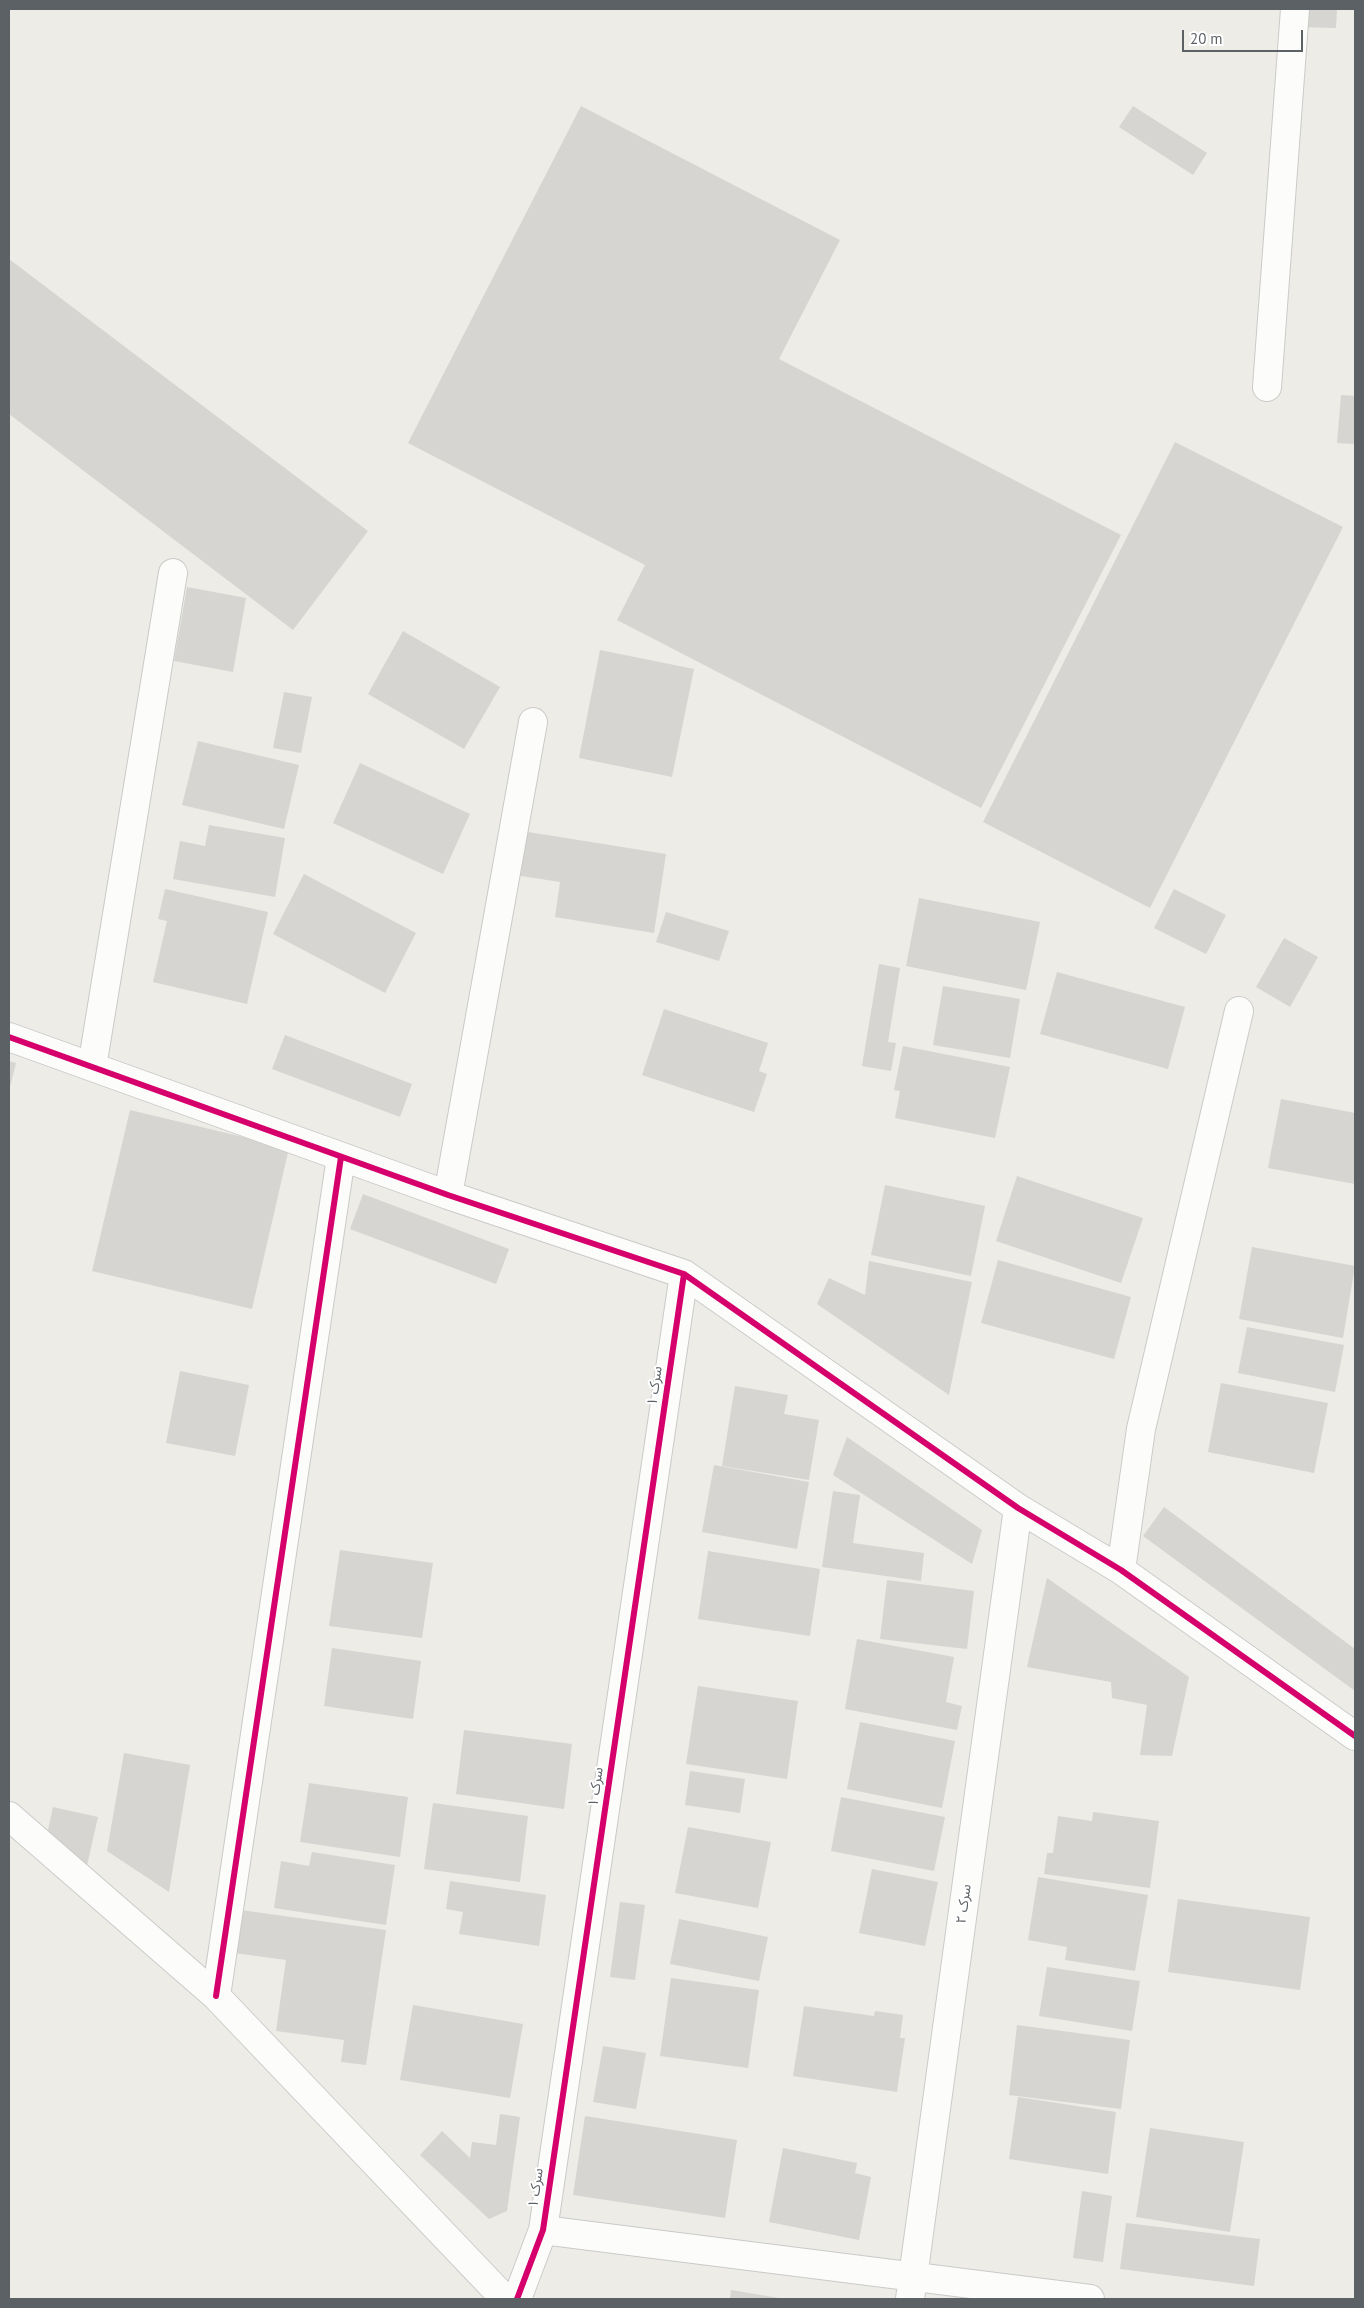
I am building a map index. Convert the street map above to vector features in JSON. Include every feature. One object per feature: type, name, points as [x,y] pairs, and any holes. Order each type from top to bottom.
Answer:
[{"type":"street","points":[[1267,387],[1295,9]]},
{"type":"street","points":[[92,1067],[173,573]]},
{"type":"street","points":[[448,1195],[533,722]]},
{"type":"street","points":[[1121,1570],[1141,1429],[1239,1011]]},
{"type":"street","points":[[9,1037],[448,1195],[684,1274],[1018,1508],[1121,1570],[1355,1736]]},
{"type":"street","points":[[216,1996],[341,1157]]},
{"type":"street","name":"سرک ۱","points":[[517,2299],[543,2230],[684,1274]]},
{"type":"street","name":"سرک ۲","points":[[912,2288],[1018,1508]]},
{"type":"street","points":[[9,1816],[216,1996],[505,2299]]},
{"type":"street","points":[[543,2230],[912,2288],[1090,2299]]},
{"type":"building","points":[[1295,9],[1337,9],[1336,28],[1295,27]]},
{"type":"building","points":[[581,106],[840,240],[779,359],[1121,535],[981,808],[617,620],[645,565],[408,443]]},
{"type":"building","points":[[1133,106],[1207,153],[1193,175],[1119,127]]},
{"type":"building","points":[[9,259],[368,531],[293,630],[9,414]]},
{"type":"building","points":[[1341,395],[1355,396],[1355,444],[1337,443]]},
{"type":"building","points":[[1175,442],[1343,527],[1150,908],[983,822]]},
{"type":"building","points":[[187,587],[246,598],[233,672],[174,661]]},
{"type":"building","points":[[403,631],[500,687],[464,749],[368,694]]},
{"type":"building","points":[[600,650],[694,669],[672,777],[579,758]]},
{"type":"building","points":[[284,692],[312,697],[301,753],[273,748]]},
{"type":"building","points":[[198,741],[299,765],[284,829],[182,805]]},
{"type":"building","points":[[360,763],[470,814],[443,874],[333,823]]},
{"type":"building","points":[[209,825],[285,838],[275,897],[173,879],[180,841],[205,846]]},
{"type":"building","points":[[522,831],[666,854],[654,933],[555,917],[560,882],[515,875]]},
{"type":"building","points":[[304,874],[416,933],[385,993],[273,934]]},
{"type":"building","points":[[165,889],[268,912],[247,1004],[153,982],[167,921],[158,919]]},
{"type":"building","points":[[1174,889],[1226,915],[1206,954],[1154,928]]},
{"type":"building","points":[[919,898],[1040,922],[1026,990],[906,966]]},
{"type":"building","points":[[666,912],[729,931],[719,961],[656,942]]},
{"type":"building","points":[[1284,938],[1318,957],[1290,1007],[1256,987]]},
{"type":"building","points":[[879,964],[900,968],[888,1042],[896,1043],[891,1071],[862,1066]]},
{"type":"building","points":[[1057,972],[1185,1007],[1168,1069],[1040,1034]]},
{"type":"building","points":[[943,986],[1020,999],[1010,1058],[933,1045]]},
{"type":"building","points":[[664,1009],[768,1043],[759,1071],[767,1074],[754,1112],[642,1075]]},
{"type":"building","points":[[285,1035],[412,1084],[400,1117],[272,1069]]},
{"type":"building","points":[[903,1046],[1010,1067],[995,1138],[895,1118],[900,1091],[894,1090]]},
{"type":"building","points":[[9,1061],[16,1063],[9,1091]]},
{"type":"building","points":[[1281,1099],[1355,1113],[1355,1184],[1268,1168]]},
{"type":"building","points":[[130,1110],[289,1148],[252,1309],[92,1271]]},
{"type":"building","points":[[1017,1176],[1143,1218],[1121,1283],[996,1241]]},
{"type":"building","points":[[885,1185],[985,1206],[971,1276],[871,1255]]},
{"type":"building","points":[[363,1194],[509,1249],[496,1284],[350,1229]]},
{"type":"building","points":[[1252,1247],[1355,1266],[1343,1338],[1239,1319]]},
{"type":"building","points":[[998,1260],[1131,1297],[1114,1359],[981,1323]]},
{"type":"building","points":[[869,1261],[972,1282],[949,1395],[817,1304],[829,1278],[865,1295]]},
{"type":"building","points":[[1247,1327],[1344,1345],[1335,1392],[1238,1373]]},
{"type":"building","points":[[180,1371],[249,1385],[235,1456],[166,1443]]},
{"type":"building","points":[[1221,1383],[1328,1403],[1314,1473],[1208,1452]]},
{"type":"building","points":[[735,1386],[788,1395],[784,1414],[819,1420],[809,1480],[722,1466]]},
{"type":"building","points":[[847,1437],[982,1530],[972,1564],[833,1475]]},
{"type":"building","points":[[714,1465],[809,1482],[797,1549],[702,1532]]},
{"type":"building","points":[[833,1491],[860,1495],[853,1543],[924,1553],[921,1581],[822,1567]]},
{"type":"building","points":[[1164,1507],[1355,1649],[1355,1691],[1143,1536]]},
{"type":"building","points":[[340,1550],[433,1563],[422,1638],[329,1626]]},
{"type":"building","points":[[708,1551],[820,1569],[810,1636],[698,1619]]},
{"type":"building","points":[[1047,1578],[1189,1677],[1172,1756],[1140,1755],[1147,1705],[1112,1698],[1111,1682],[1027,1667]]},
{"type":"building","points":[[887,1580],[974,1591],[967,1649],[880,1639]]},
{"type":"building","points":[[857,1639],[954,1657],[946,1702],[962,1706],[957,1730],[845,1709]]},
{"type":"building","points":[[332,1648],[421,1661],[413,1719],[324,1706]]},
{"type":"building","points":[[698,1686],[798,1701],[787,1779],[686,1764]]},
{"type":"building","points":[[860,1722],[955,1741],[942,1808],[847,1789]]},
{"type":"building","points":[[464,1730],[572,1744],[564,1809],[456,1794]]},
{"type":"building","points":[[124,1753],[190,1765],[169,1892],[107,1851]]},
{"type":"building","points":[[690,1771],[745,1779],[740,1813],[685,1805]]},
{"type":"building","points":[[309,1783],[408,1797],[400,1857],[300,1842]]},
{"type":"building","points":[[841,1797],[945,1817],[934,1871],[831,1851]]},
{"type":"building","points":[[433,1803],[528,1816],[520,1882],[424,1869]]},
{"type":"building","points":[[53,1807],[98,1817],[86,1870],[47,1835]]},
{"type":"building","points":[[1093,1812],[1159,1821],[1150,1888],[1044,1874],[1047,1853],[1053,1853],[1058,1816],[1092,1821]]},
{"type":"building","points":[[688,1827],[771,1842],[758,1908],[675,1893]]},
{"type":"building","points":[[312,1852],[395,1865],[386,1925],[274,1908],[281,1861],[309,1866]]},
{"type":"building","points":[[872,1869],[938,1882],[925,1946],[859,1933]]},
{"type":"building","points":[[1038,1877],[1148,1895],[1135,1971],[1065,1960],[1067,1947],[1028,1940]]},
{"type":"building","points":[[450,1881],[546,1895],[539,1946],[459,1934],[463,1912],[446,1909]]},
{"type":"building","points":[[1178,1899],[1310,1917],[1300,1990],[1168,1972]]},
{"type":"building","points":[[620,1902],[645,1905],[635,1980],[610,1977]]},
{"type":"building","points":[[233,1909],[386,1930],[366,2065],[341,2062],[344,2040],[276,2031],[286,1960],[227,1952]]},
{"type":"building","points":[[679,1919],[768,1937],[759,1981],[670,1964]]},
{"type":"building","points":[[1047,1967],[1140,1981],[1132,2031],[1039,2016]]},
{"type":"building","points":[[671,1978],[759,1990],[748,2068],[660,2056]]},
{"type":"building","points":[[413,2005],[523,2024],[510,2098],[400,2080]]},
{"type":"building","points":[[804,2006],[874,2016],[875,2011],[903,2015],[900,2038],[905,2038],[897,2092],[793,2076]]},
{"type":"building","points":[[1017,2025],[1130,2040],[1121,2109],[1009,2095]]},
{"type":"building","points":[[603,2046],[646,2053],[636,2109],[593,2102]]},
{"type":"building","points":[[1018,2097],[1116,2112],[1108,2174],[1009,2159]]},
{"type":"building","points":[[500,2114],[520,2117],[507,2211],[489,2219],[420,2155],[442,2131],[470,2158],[472,2142],[496,2145]]},
{"type":"building","points":[[585,2116],[737,2140],[725,2218],[573,2195]]},
{"type":"building","points":[[1150,2128],[1244,2142],[1230,2232],[1136,2217]]},
{"type":"building","points":[[783,2148],[857,2163],[855,2173],[871,2177],[859,2240],[769,2222]]},
{"type":"building","points":[[1082,2191],[1112,2196],[1103,2262],[1073,2258]]},
{"type":"building","points":[[1126,2223],[1260,2239],[1254,2286],[1120,2269]]},
{"type":"building","points":[[731,2290],[779,2298],[779,2299],[730,2299]]},
{"type":"cycle path","points":[[9,1037],[448,1195],[684,1274],[1018,1508],[1121,1570],[1355,1736]]},
{"type":"cycle path","points":[[216,1996],[341,1157]]},
{"type":"cycle path","points":[[517,2299],[543,2230],[684,1274]]}]
